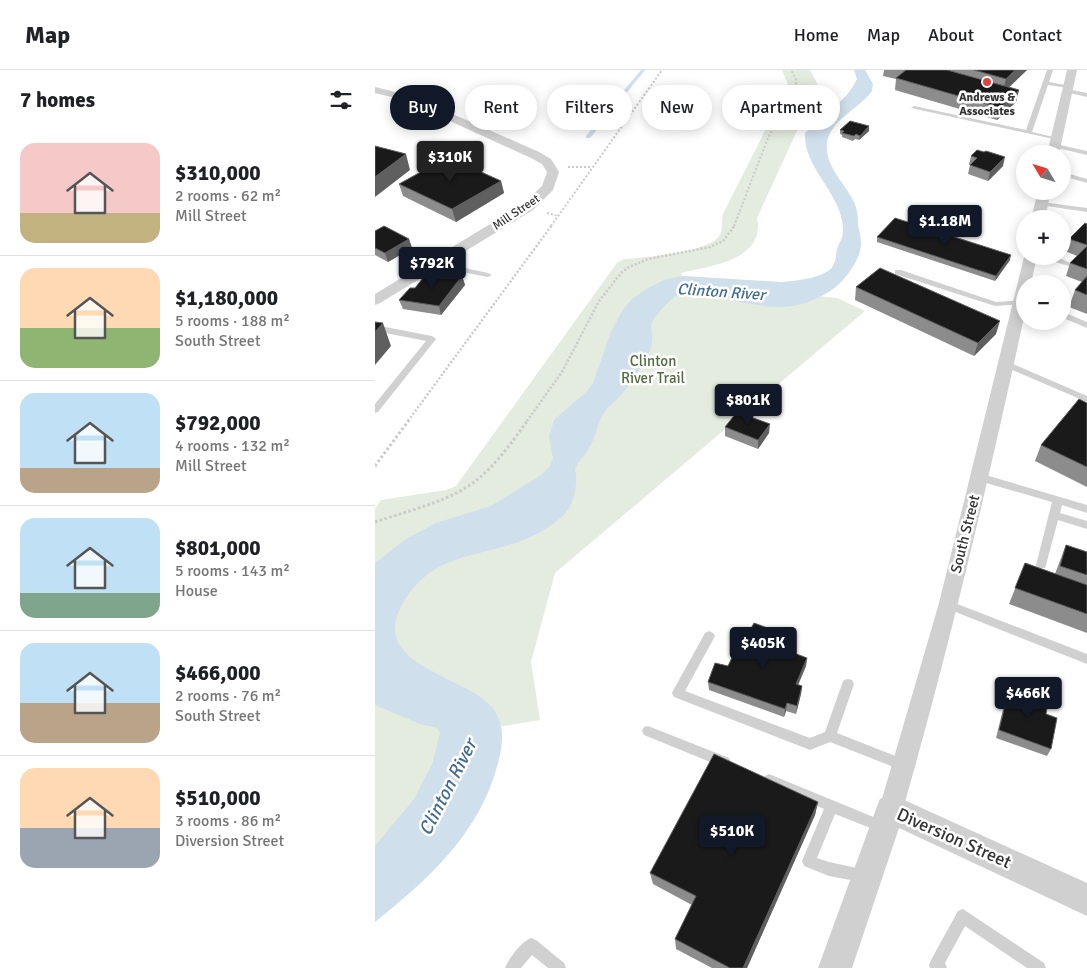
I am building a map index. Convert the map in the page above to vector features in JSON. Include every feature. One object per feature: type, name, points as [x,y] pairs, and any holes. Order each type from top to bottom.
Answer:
[{"type":"street","points":[[1055,145],[1072,70]]},
{"type":"street","points":[[375,90],[408,98],[535,155],[547,162],[551,167]]},
{"type":"street","name":"Mill Street","points":[[377,296],[528,207],[540,197],[552,180],[551,167]]},
{"type":"street","name":"South Street","points":[[887,818],[904,765],[947,604],[1016,325]]},
{"type":"street","name":"Diversion Street","points":[[835,968],[887,818],[1087,900]]},
{"type":"lane","points":[[1028,133],[1051,70]]},
{"type":"lane","points":[[1046,83],[1087,96]]},
{"type":"lane","points":[[914,108],[1028,133],[1053,145]]},
{"type":"lane","points":[[1071,150],[1087,153]]},
{"type":"lane","points":[[1071,176],[1087,181]]},
{"type":"lane","points":[[1053,200],[1087,210]]},
{"type":"lane","points":[[437,262],[449,267],[488,275]]},
{"type":"lane","points":[[899,272],[995,304],[1016,302]]},
{"type":"lane","points":[[1071,318],[1087,325]]},
{"type":"lane","points":[[375,328],[432,339],[375,410]]},
{"type":"lane","points":[[1006,364],[1087,399]]},
{"type":"lane","points":[[979,478],[1087,509]]},
{"type":"lane","points":[[1041,565],[1058,500]]},
{"type":"lane","points":[[1055,515],[1087,525]]},
{"type":"lane","points":[[947,604],[1087,659]]},
{"type":"lane","points":[[709,636],[678,693],[810,744],[830,736],[904,765]]},
{"type":"lane","points":[[830,736],[848,684]]},
{"type":"lane","points":[[648,731],[741,769]]},
{"type":"lane","points":[[759,776],[832,806],[887,818]]},
{"type":"lane","points":[[832,806],[809,861],[829,870],[867,876]]},
{"type":"lane","points":[[937,967],[963,916],[1039,968]]},
{"type":"lane","points":[[512,968],[531,944],[559,968]]},
{"type":"path","points":[[375,466],[559,216],[662,70]]},
{"type":"path","points":[[375,522],[463,489],[497,459],[528,422],[562,372],[599,301],[621,273],[629,267],[649,260],[710,247],[723,241],[737,222],[768,138],[780,113],[796,91],[796,79],[791,70]]},
{"type":"path","points":[[551,167],[592,167]]},
{"type":"path","points":[[543,212],[559,216]]},
{"type":"green space","name":"Clinton River Trail","points":[[782,70],[810,70],[818,85],[788,85]]},
{"type":"green space","name":"Clinton River Trail","points":[[765,130],[797,130],[757,218],[757,232],[753,244],[733,259],[681,273],[684,283],[837,298],[865,311],[555,573],[531,662],[540,720],[486,729],[432,771],[375,862],[375,509],[381,500],[446,490],[456,486],[617,263],[624,259],[660,256],[690,250],[713,242],[721,231],[723,214]]},
{"type":"water","points":[[854,70],[865,70],[873,84],[872,91],[840,120],[840,102],[857,79]]},
{"type":"water","name":"Clinton River","points":[[808,130],[832,130],[827,143],[829,158],[835,173],[853,200],[857,212],[861,248],[857,259],[844,278],[822,296],[786,307],[756,305],[697,295],[683,294],[676,296],[653,319],[651,326],[652,343],[648,354],[638,373],[604,413],[588,451],[576,466],[574,494],[565,514],[547,528],[526,539],[465,557],[446,564],[428,574],[413,589],[399,611],[395,629],[399,645],[410,657],[426,668],[478,695],[490,705],[498,717],[502,730],[502,745],[491,785],[480,809],[452,851],[416,888],[375,922],[375,846],[414,799],[433,762],[440,733],[437,728],[420,724],[375,705],[375,563],[406,539],[436,523],[491,506],[541,475],[550,466],[553,459],[549,436],[554,420],[587,391],[593,383],[611,332],[622,311],[632,299],[648,288],[666,279],[683,276],[782,282],[819,276],[831,269],[835,262],[842,236],[842,218],[831,194],[810,158],[806,146],[805,133]]},
{"type":"building","points":[[906,70],[947,70],[1019,90],[1000,108],[896,78]]},
{"type":"building","points":[[974,70],[1015,70],[1006,79]]},
{"type":"building","points":[[850,121],[869,126],[860,136],[842,133],[844,131],[840,130]]},
{"type":"building","points":[[375,146],[406,154],[375,177]]},
{"type":"building","points":[[977,150],[1005,157],[990,172],[970,165],[977,158],[971,156]]},
{"type":"building","points":[[448,157],[501,181],[452,209],[399,184]]},
{"type":"building","points":[[895,218],[1011,255],[996,276],[877,237]]},
{"type":"building","points":[[1085,223],[1087,224],[1087,245],[1071,240],[1071,237]]},
{"type":"building","points":[[384,226],[409,239],[385,253],[375,248],[375,231]]},
{"type":"building","points":[[1087,246],[1087,269],[1071,262]]},
{"type":"building","points":[[880,268],[1000,321],[978,343],[856,287]]},
{"type":"building","points":[[435,271],[462,276],[439,306],[399,300],[410,288],[415,288],[423,278],[428,279]]},
{"type":"building","points":[[1087,276],[1087,295],[1075,290]]},
{"type":"building","points":[[375,322],[383,323],[375,332]]},
{"type":"building","points":[[1079,399],[1087,403],[1087,467],[1041,445]]},
{"type":"building","points":[[737,412],[770,424],[758,440],[725,427]]},
{"type":"building","points":[[1066,545],[1087,552],[1087,575],[1060,566]]},
{"type":"building","points":[[1025,563],[1087,585],[1087,614],[1015,588]]},
{"type":"building","points":[[754,623],[789,636],[783,649],[807,658],[796,684],[802,686],[797,706],[787,703],[785,709],[708,682],[715,663],[728,666],[743,635],[747,636]]},
{"type":"building","points":[[1009,689],[1048,702],[1046,714],[1057,718],[1051,749],[999,730]]},
{"type":"building","points":[[714,754],[818,802],[743,968],[730,968],[675,939],[696,896],[650,873]]},
{"type":"waterway","points":[[588,137],[643,70]]},
{"type":"place","name":"Andrews & Associates","points":[[987,82]]}]
